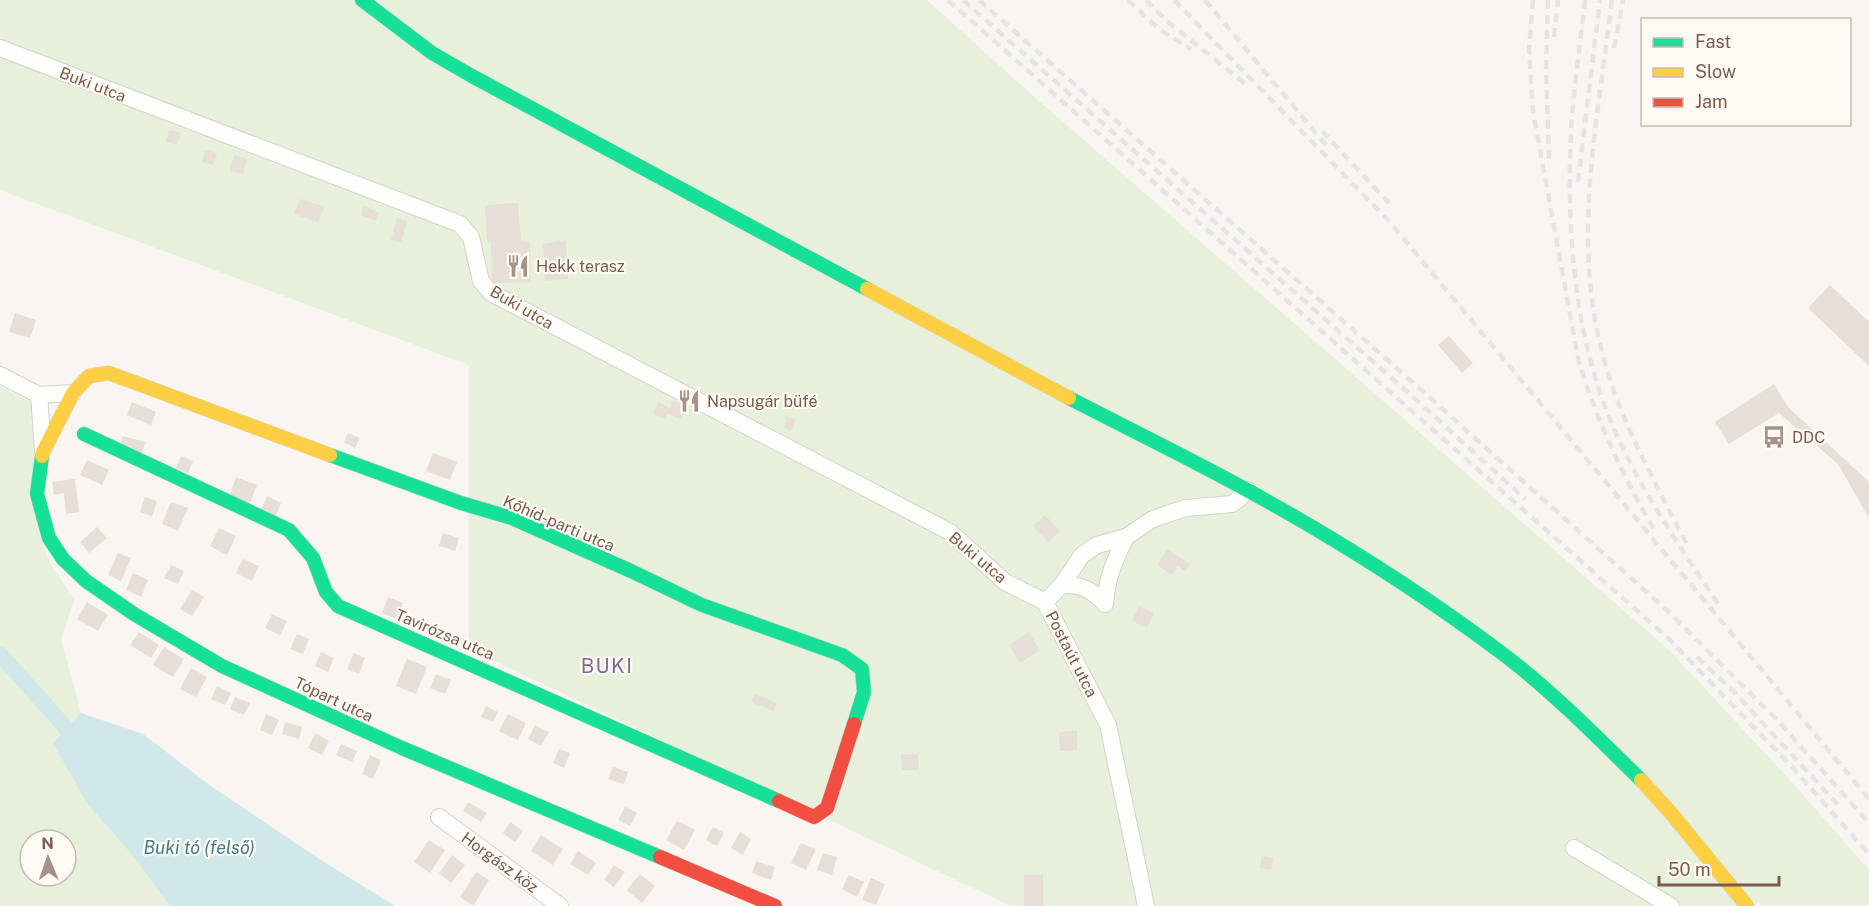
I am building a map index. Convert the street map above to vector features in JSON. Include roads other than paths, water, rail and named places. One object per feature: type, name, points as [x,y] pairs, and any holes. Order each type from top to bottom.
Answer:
[{"type":"street","points":[[362,0],[432,53],[472,76],[1037,381],[1247,490],[1405,585],[1508,658],[1569,711],[1644,783],[1678,821],[1746,906]]},
{"type":"street","name":"Buki utca","points":[[0,48],[460,224],[471,237],[481,281],[491,293],[950,532],[1005,582],[1045,602]]},
{"type":"street","name":"Kőhíd-parti utca","points":[[73,393],[88,376],[109,373],[460,503],[512,518],[702,605],[842,655],[862,669],[864,692],[827,808]]},
{"type":"street","points":[[0,375],[39,395],[73,393]]},
{"type":"street","name":"Tópart utca","points":[[73,393],[43,452],[37,494],[49,538],[63,559],[86,581],[134,614],[222,666],[402,748],[775,906]]},
{"type":"street","points":[[39,395],[43,452]]},
{"type":"street","name":"Tavirózsa utca","points":[[84,434],[289,530],[313,558],[327,592],[338,606],[479,666],[641,741],[814,817],[827,808]]},
{"type":"street","name":"Postaút utca","points":[[1146,906],[1107,725],[1045,602],[1062,585],[1082,555],[1097,545],[1126,537],[1151,520],[1186,508],[1232,504],[1247,490]]},
{"type":"street","points":[[1062,585],[1074,584],[1086,587],[1105,604],[1109,576],[1126,537]]},
{"type":"street","name":"Horgász köz","points":[[439,817],[560,906]]},
{"type":"street","points":[[1574,848],[1671,906]]},
{"type":"water","name":"Buki tó (felső)","points":[[81,713],[143,734],[211,786],[313,855],[395,906],[170,906],[135,858],[87,803],[53,743]]},
{"type":"waterway","points":[[0,654],[66,728]]},
{"type":"railway","points":[[948,0],[1669,639],[1791,766],[1869,854]]},
{"type":"railway","points":[[963,0],[1402,387],[1525,499]]},
{"type":"railway","points":[[979,0],[1409,379],[1670,613],[1780,723],[1869,823]]},
{"type":"railway","points":[[1128,0],[1160,30],[1191,49]]},
{"type":"railway","points":[[1146,0],[1168,22],[1248,86]]},
{"type":"railway","points":[[1174,0],[1389,221],[1869,799]]},
{"type":"railway","points":[[1205,0],[1326,145]]},
{"type":"railway","points":[[1533,0],[1529,49],[1533,111],[1578,358],[1611,447],[1655,531]]},
{"type":"railway","points":[[1548,0],[1546,67],[1549,163]]},
{"type":"railway","points":[[1554,37],[1558,0]]},
{"type":"railway","points":[[1585,0],[1573,102],[1570,157],[1572,240],[1582,322],[1603,400],[1629,461],[1653,504],[1721,609]]},
{"type":"railway","points":[[1578,182],[1600,0]]},
{"type":"railway","points":[[1612,0],[1590,178],[1589,267],[1594,311],[1603,356],[1620,406],[1641,454],[1688,547]]},
{"type":"railway","points":[[1614,48],[1623,0]]},
{"type":"railway","points":[[1322,131],[1389,203]]},
{"type":"railway","points":[[1697,657],[1736,694],[1840,807]]},
{"type":"place","name":"Hekk terasz","points":[[518,266]]},
{"type":"place","name":"Napsugár büfé","points":[[689,401]]},
{"type":"place","name":"DDC","points":[[1774,437]]},
{"type":"district","name":"BUKI","points":[[607,666]]}]
